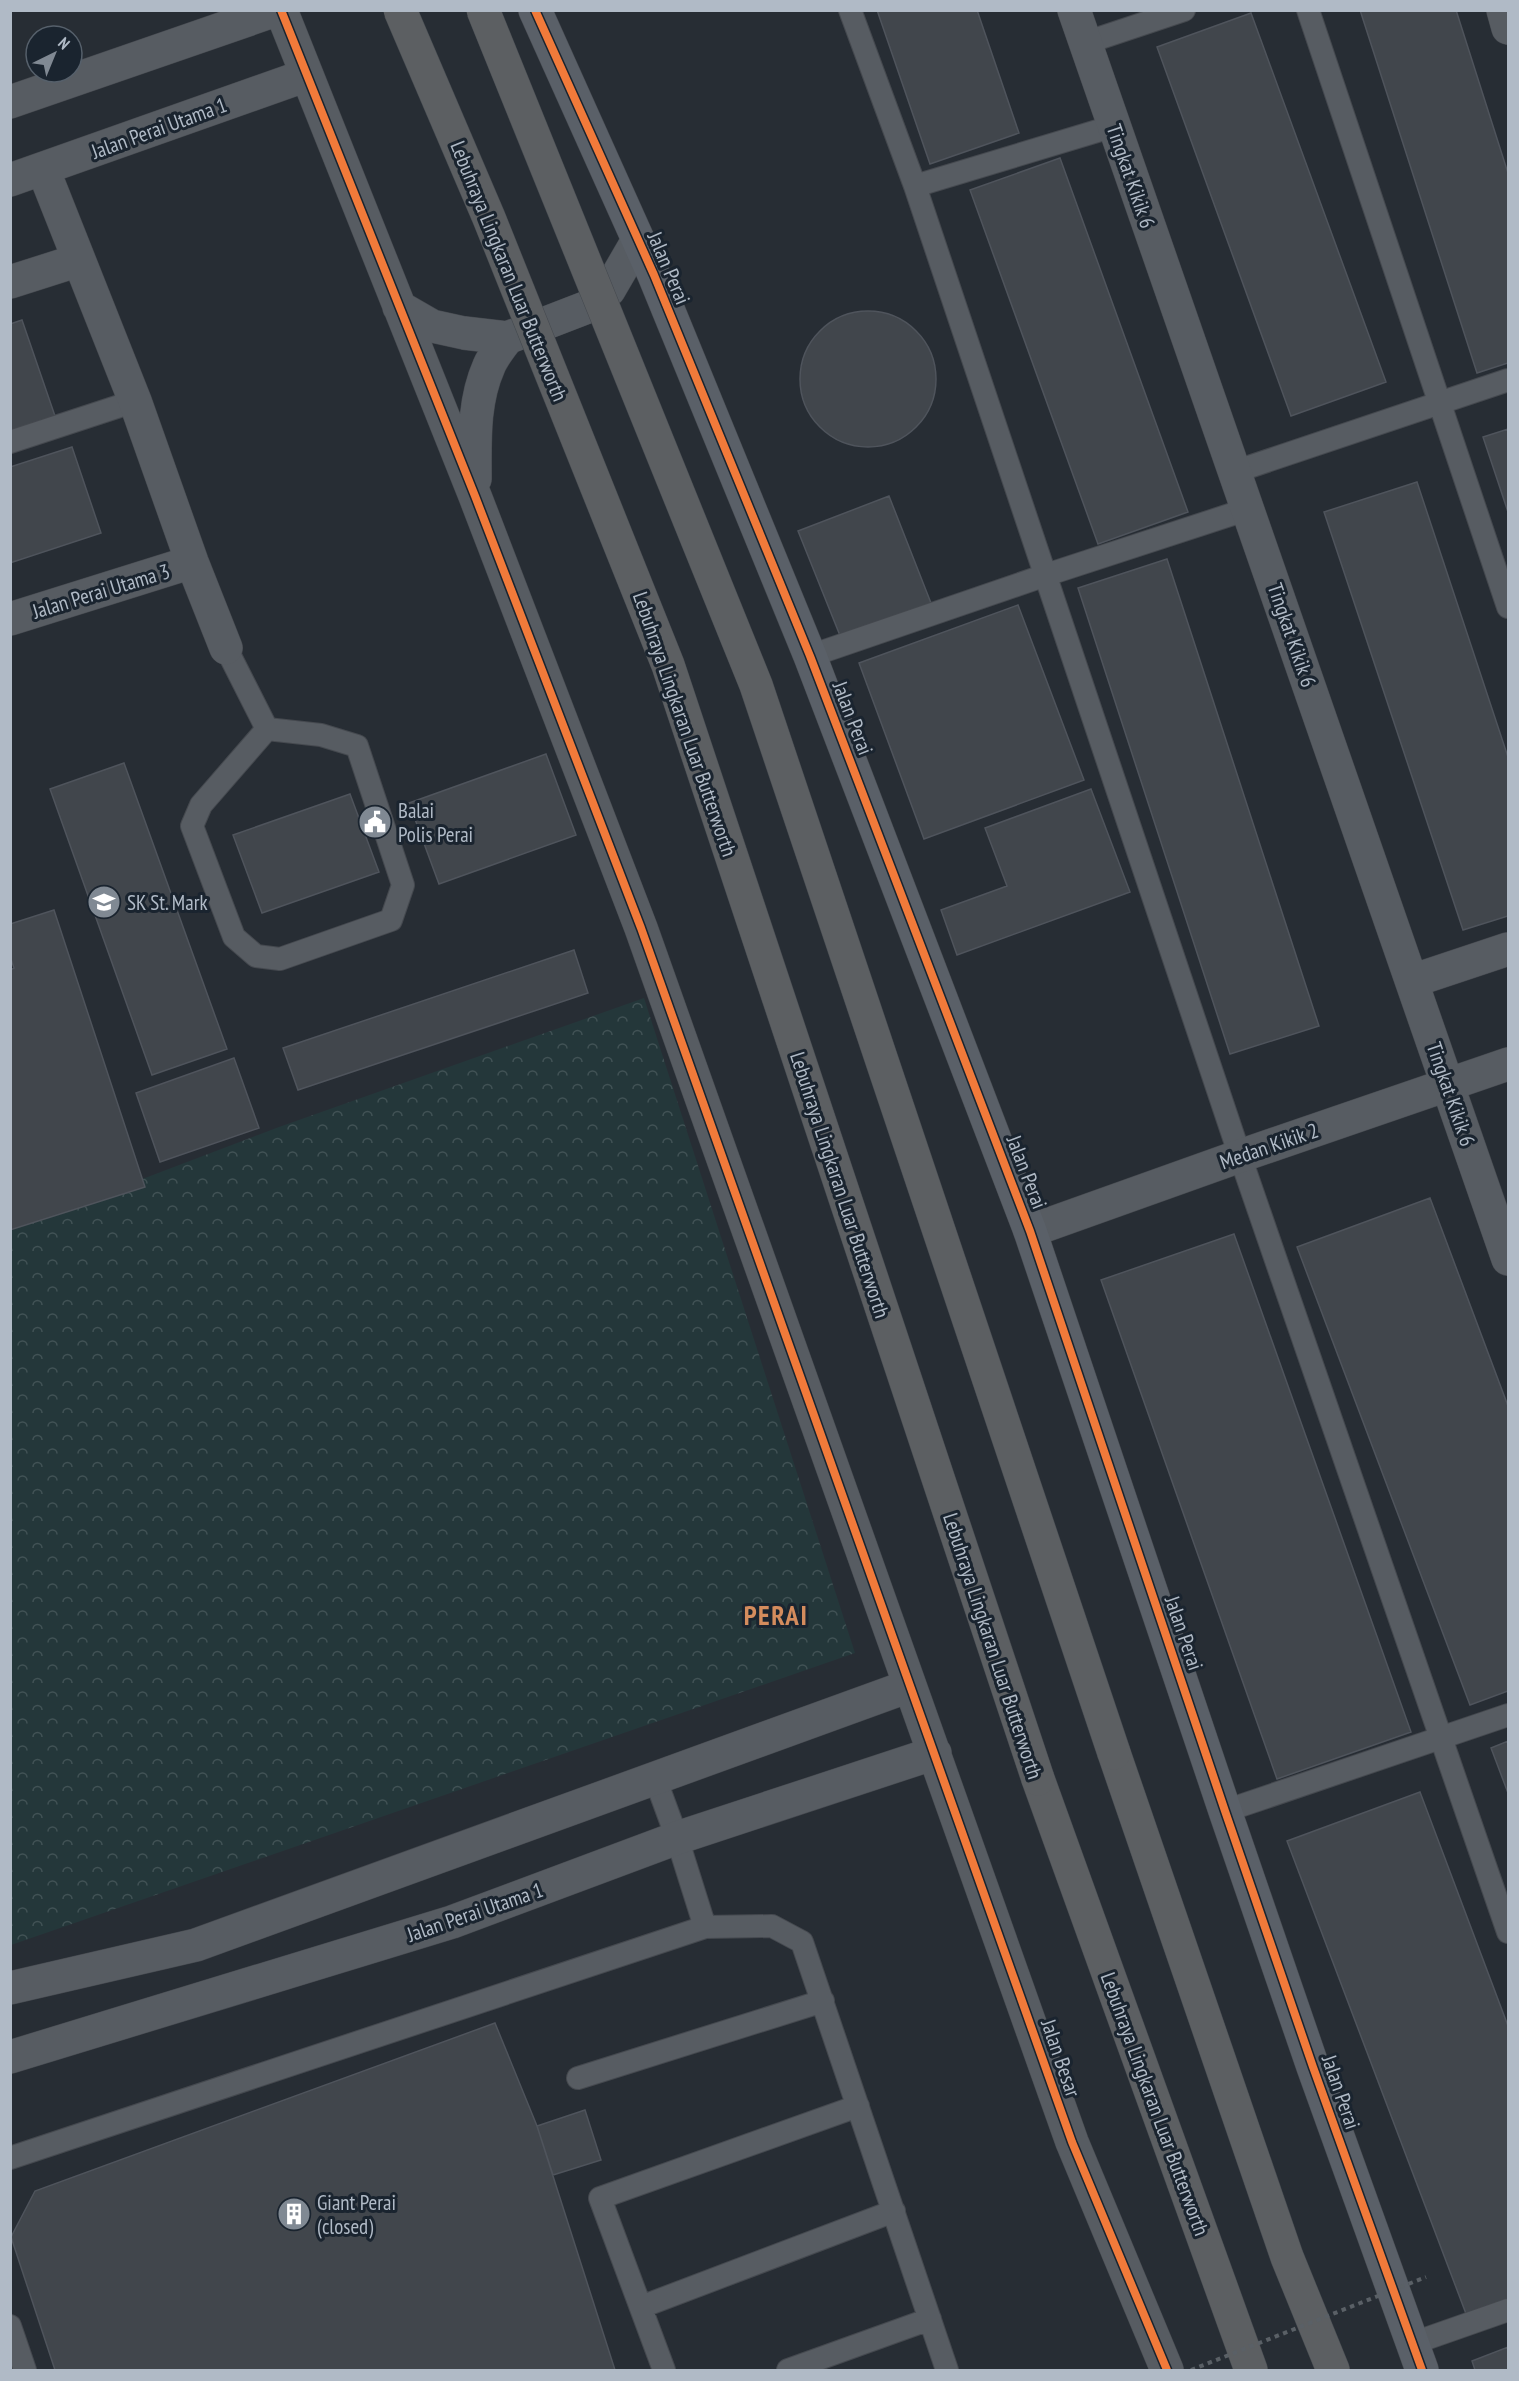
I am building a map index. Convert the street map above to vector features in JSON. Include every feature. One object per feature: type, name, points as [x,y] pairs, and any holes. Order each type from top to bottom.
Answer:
[{"type":"highway","name":"Lebuhraya Lingkaran Luar Butterworth","points":[[400,10],[489,218],[668,665],[1038,1779],[1251,2370]]},
{"type":"highway","points":[[483,10],[756,685],[1114,1752],[1287,2257],[1332,2370]]},
{"type":"street","points":[[10,102],[276,10]]},
{"type":"street","name":"Jalan Besar","points":[[281,10],[476,496],[641,928],[1072,2142],[1167,2370]]},
{"type":"street","name":"Jalan Perai","points":[[535,10],[638,240],[810,656],[1030,1231],[1224,1811],[1416,2357]]},
{"type":"street","name":"Tingkat Kikik 6","points":[[1074,10],[1509,1259]]},
{"type":"street","points":[[1503,10],[1509,28]]},
{"type":"street","name":"Jalan Perai Utama 1","points":[[10,180],[307,75]]},
{"type":"street","points":[[43,169],[135,401],[192,562],[226,648]]},
{"type":"street","points":[[399,307],[432,326],[464,333],[507,338],[590,306],[609,290],[638,240]]},
{"type":"street","points":[[10,282],[80,260]]},
{"type":"street","points":[[476,496],[475,438],[479,396],[489,365],[507,338]]},
{"type":"street","name":"Jalan Perai Utama 3","points":[[10,619],[192,562]]},
{"type":"street","points":[[1412,981],[1509,949]]},
{"type":"street","name":"Medan Kikik 2","points":[[1030,1231],[1509,1064]]},
{"type":"street","points":[[10,1988],[196,1945],[909,1686]]},
{"type":"street","name":"Jalan Perai Utama 1","points":[[10,2058],[452,1922],[677,1838],[935,1753]]},
{"type":"lane","points":[[850,10],[915,186],[1240,1156],[1509,1932]]},
{"type":"lane","points":[[1085,43],[1184,10]]},
{"type":"lane","points":[[1308,10],[1509,607]]},
{"type":"lane","points":[[915,186],[1114,126]]},
{"type":"lane","points":[[1234,472],[1509,380]]},
{"type":"lane","points":[[10,442],[135,401]]},
{"type":"lane","points":[[810,656],[1248,509]]},
{"type":"lane","points":[[226,648],[267,729]]},
{"type":"lane","points":[[267,729],[321,735],[357,746],[403,885],[391,920],[280,959],[256,956],[234,937],[192,826],[201,805],[267,729]]},
{"type":"lane","points":[[1224,1811],[1509,1715]]},
{"type":"lane","points":[[655,1778],[705,1927]]},
{"type":"lane","points":[[10,2158],[705,1927],[772,1926],[802,1942],[947,2370]]},
{"type":"lane","points":[[578,2078],[823,2001]]},
{"type":"lane","points":[[664,2370],[600,2198],[858,2106]]},
{"type":"lane","points":[[641,2307],[894,2211]]},
{"type":"lane","points":[[1416,2357],[1509,2310]]},
{"type":"lane","points":[[788,2370],[930,2319]]},
{"type":"lane","points":[[10,2326],[25,2370]]},
{"type":"path","points":[[1191,2370],[1426,2277]]},
{"type":"green space","points":[[644,998],[855,1653],[11,1945],[11,1229],[279,1127]]},
{"type":"building","points":[[877,10],[977,10],[1019,133],[930,164]]},
{"type":"building","points":[[1360,10],[1456,10],[1508,173],[1508,363],[1477,373]]},
{"type":"building","points":[[1251,13],[1386,382],[1291,416],[1157,47]]},
{"type":"building","points":[[1060,158],[1188,512],[1098,544],[970,190]]},
{"type":"building","points":[[868,311],[894,316],[916,331],[931,353],[936,379],[931,405],[916,427],[894,442],[868,447],[842,442],[820,427],[805,405],[800,379],[805,353],[820,331],[842,316]]},
{"type":"building","points":[[22,320],[55,416],[10,431],[10,324]]},
{"type":"building","points":[[1508,429],[1508,512],[1483,437]]},
{"type":"building","points":[[72,447],[101,533],[10,563],[10,467]]},
{"type":"building","points":[[1417,482],[1508,757],[1508,916],[1463,930],[1324,512]]},
{"type":"building","points":[[889,496],[931,603],[841,638],[798,531]]},
{"type":"building","points":[[1167,559],[1319,1026],[1230,1054],[1078,588]]},
{"type":"building","points":[[1018,605],[1084,780],[924,839],[859,663]]},
{"type":"building","points":[[546,754],[576,835],[439,884],[409,803]]},
{"type":"building","points":[[124,763],[227,1049],[152,1075],[50,789]]},
{"type":"building","points":[[1091,789],[1130,892],[957,955],[941,910],[1007,886],[985,828]]},
{"type":"building","points":[[350,794],[379,872],[262,913],[233,835]]},
{"type":"building","points":[[54,910],[145,1187],[10,1230],[10,970],[14,968],[10,956],[10,924]]},
{"type":"building","points":[[574,950],[588,993],[298,1090],[283,1048]]},
{"type":"building","points":[[234,1058],[259,1128],[160,1162],[136,1093]]},
{"type":"building","points":[[1430,1198],[1508,1406],[1508,1691],[1470,1705],[1297,1247]]},
{"type":"building","points":[[1234,1234],[1411,1732],[1277,1779],[1101,1280]]},
{"type":"building","points":[[1508,1741],[1508,1793],[1491,1748]]},
{"type":"building","points":[[1420,1792],[1508,2026],[1508,2304],[1468,2319],[1287,1841]]},
{"type":"building","name":"Giant Perai (closed)","points":[[495,2023],[537,2126],[615,2370],[55,2370],[11,2237],[35,2191]]},
{"type":"building","points":[[585,2110],[601,2160],[553,2175],[537,2126]]},
{"type":"building","points":[[1508,2347],[1508,2370],[1475,2370],[1472,2361]]},
{"type":"cycle path","points":[[281,10],[475,496],[641,928],[1072,2142],[1167,2370]]},
{"type":"cycle path","points":[[535,10],[654,275],[810,656],[1030,1231],[1313,2067],[1422,2370]]},
{"type":"place","name":"Balai Polis Perai","points":[[375,822]]},
{"type":"place","name":"SK St. Mark","points":[[104,902]]},
{"type":"place","name":"Giant Perai (closed)","points":[[294,2214]]},
{"type":"district","name":"PERAI","points":[[776,1615]]}]
